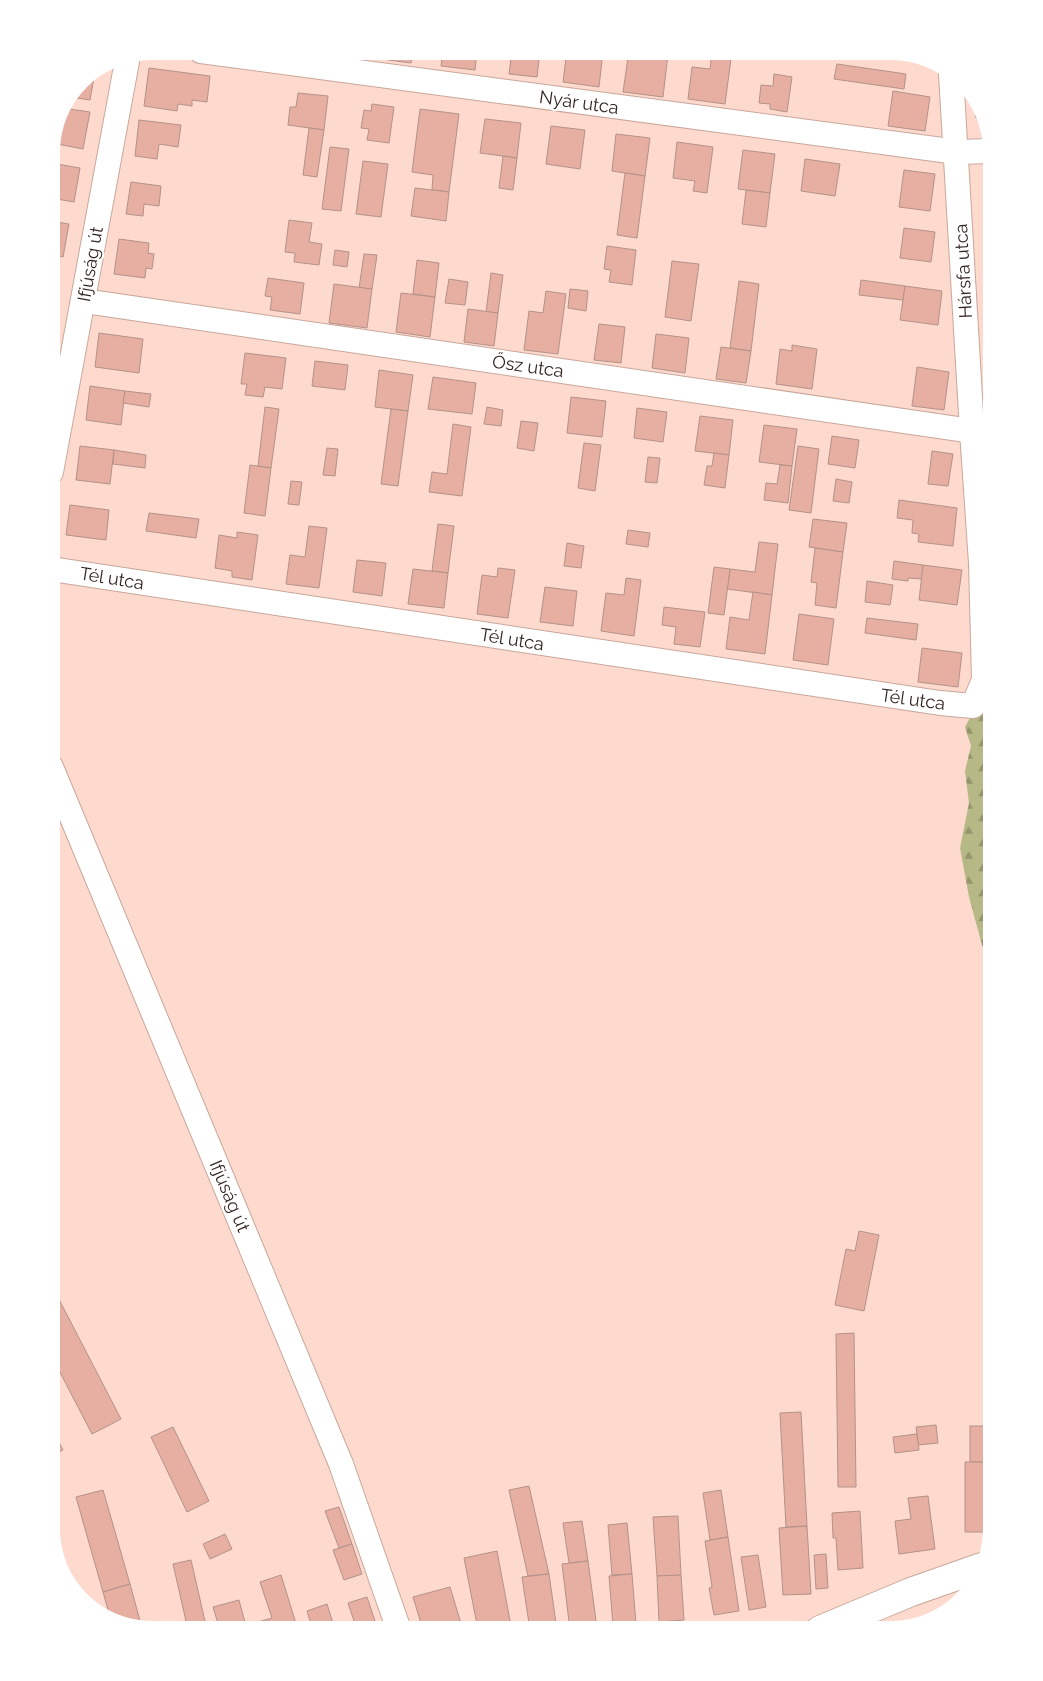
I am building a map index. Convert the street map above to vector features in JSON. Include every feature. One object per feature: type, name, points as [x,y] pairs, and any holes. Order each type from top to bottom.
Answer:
[{"type":"street","name":"Nyár utca","points":[[267,60],[957,152],[983,151]]},
{"type":"street","name":"Ifjúság út","points":[[60,425],[127,63]]},
{"type":"street","name":"Hársfa utca","points":[[952,83],[972,431],[982,562],[983,621]]},
{"type":"street","name":"Ősz utca","points":[[84,301],[972,431]]},
{"type":"street","name":"Tél utca","points":[[60,570],[940,703],[973,706]]},
{"type":"street","name":"Hársfa utca","points":[[973,706],[983,682]]},
{"type":"street","name":"Ifjúság út","points":[[60,789],[341,1464],[396,1621]]},
{"type":"street","points":[[842,1621],[911,1592],[974,1569]]},
{"type":"green space","points":[[983,692],[983,947],[969,897],[960,848],[969,803],[965,771],[971,746],[965,727]]},
{"type":"building","points":[[389,60],[412,60],[411,63]]},
{"type":"building","points":[[442,60],[476,60],[475,70],[441,66]]},
{"type":"building","points":[[511,60],[539,60],[537,77],[509,74]]},
{"type":"building","points":[[566,60],[602,60],[599,87],[563,82]]},
{"type":"building","points":[[628,60],[667,60],[663,97],[623,92]]},
{"type":"building","points":[[711,60],[731,60],[725,104],[688,99],[692,67],[710,69]]},
{"type":"building","points":[[837,64],[906,74],[904,89],[834,79]]},
{"type":"building","points":[[149,68],[210,76],[207,102],[192,100],[192,106],[178,104],[177,111],[144,106]]},
{"type":"building","points":[[774,74],[792,77],[787,112],[770,109],[770,104],[759,103],[761,85],[773,86]]},
{"type":"building","points":[[93,81],[90,100],[78,98]]},
{"type":"building","points":[[893,91],[930,97],[925,131],[888,126]]},
{"type":"building","points":[[298,93],[328,96],[324,130],[288,125],[290,107],[296,107]]},
{"type":"building","points":[[372,104],[394,107],[389,143],[367,140],[369,129],[361,128],[364,110],[371,111]]},
{"type":"building","points":[[71,109],[90,112],[83,149],[60,145],[63,128]]},
{"type":"building","points":[[420,109],[459,114],[449,192],[432,190],[433,175],[412,172]]},
{"type":"building","points":[[485,119],[521,123],[517,158],[480,153]]},
{"type":"building","points":[[139,120],[181,125],[178,147],[159,144],[157,159],[135,156]]},
{"type":"building","points":[[551,126],[585,130],[580,169],[546,164]]},
{"type":"building","points":[[309,128],[324,130],[317,177],[303,175]]},
{"type":"building","points":[[616,134],[650,138],[645,176],[612,171]]},
{"type":"building","points":[[677,142],[713,147],[707,193],[693,191],[695,181],[673,178]]},
{"type":"building","points":[[330,147],[349,149],[341,211],[322,209]]},
{"type":"building","points":[[743,150],[775,154],[770,193],[738,189]]},
{"type":"building","points":[[503,156],[517,158],[513,190],[499,188]]},
{"type":"building","points":[[805,159],[840,164],[835,196],[801,191]]},
{"type":"building","points":[[363,161],[388,164],[381,217],[356,214]]},
{"type":"building","points":[[60,165],[80,168],[74,202],[60,200]]},
{"type":"building","points":[[904,170],[935,174],[930,211],[899,207]]},
{"type":"building","points":[[625,173],[645,176],[637,238],[617,235]]},
{"type":"building","points":[[131,182],[161,186],[159,206],[144,204],[143,216],[126,214]]},
{"type":"building","points":[[415,188],[449,192],[446,221],[411,216]]},
{"type":"building","points":[[746,190],[770,193],[766,227],[742,224]]},
{"type":"building","points":[[289,220],[312,223],[309,242],[322,244],[319,265],[294,262],[295,253],[285,252]]},
{"type":"building","points":[[60,222],[69,224],[63,257],[60,256]]},
{"type":"building","points":[[904,228],[935,232],[931,262],[900,258]]},
{"type":"building","points":[[119,239],[149,243],[148,253],[154,254],[152,269],[146,268],[145,278],[114,274]]},
{"type":"building","points":[[607,246],[636,250],[632,285],[609,282],[611,270],[604,269]]},
{"type":"building","points":[[335,250],[349,252],[347,267],[333,265]]},
{"type":"building","points":[[364,254],[377,255],[372,289],[359,288]]},
{"type":"building","points":[[417,260],[439,263],[435,297],[413,294]]},
{"type":"building","points":[[672,261],[699,264],[691,321],[665,317]]},
{"type":"building","points":[[491,273],[503,275],[498,313],[486,312]]},
{"type":"building","points":[[268,278],[304,283],[300,314],[270,310],[272,297],[265,296]]},
{"type":"building","points":[[449,279],[468,282],[465,305],[445,303]]},
{"type":"building","points":[[861,280],[905,286],[903,300],[859,295]]},
{"type":"building","points":[[739,281],[759,284],[751,351],[730,348]]},
{"type":"building","points":[[334,284],[372,289],[367,328],[329,323]]},
{"type":"building","points":[[905,286],[942,291],[938,325],[900,320]]},
{"type":"building","points":[[570,289],[588,291],[586,311],[568,308]]},
{"type":"building","points":[[546,291],[566,294],[558,354],[524,350],[529,311],[543,313]]},
{"type":"building","points":[[401,293],[435,297],[430,337],[396,332]]},
{"type":"building","points":[[468,309],[498,313],[494,346],[464,342]]},
{"type":"building","points":[[599,324],[625,327],[621,363],[594,360]]},
{"type":"building","points":[[99,333],[143,339],[139,373],[95,367]]},
{"type":"building","points":[[656,334],[689,338],[685,373],[652,368]]},
{"type":"building","points":[[792,345],[817,349],[812,389],[776,384],[780,349],[792,351]]},
{"type":"building","points":[[721,347],[751,351],[746,383],[716,379]]},
{"type":"building","points":[[245,353],[286,358],[282,389],[265,387],[263,397],[245,395],[247,384],[241,384]]},
{"type":"building","points":[[315,361],[348,365],[345,390],[312,386]]},
{"type":"building","points":[[917,367],[949,372],[944,410],[912,406]]},
{"type":"building","points":[[379,370],[413,375],[408,411],[375,407]]},
{"type":"building","points":[[433,377],[476,383],[472,414],[428,409]]},
{"type":"building","points":[[90,386],[125,391],[121,425],[86,420]]},
{"type":"building","points":[[125,391],[151,394],[149,407],[123,403]]},
{"type":"building","points":[[571,397],[606,401],[602,437],[567,433]]},
{"type":"building","points":[[265,407],[279,409],[271,468],[258,466]]},
{"type":"building","points":[[487,407],[503,410],[501,426],[484,424]]},
{"type":"building","points":[[637,408],[667,412],[663,442],[634,438]]},
{"type":"building","points":[[391,409],[408,411],[398,486],[381,484]]},
{"type":"building","points":[[700,416],[733,420],[729,455],[695,451]]},
{"type":"building","points":[[521,421],[538,423],[534,451],[517,448]]},
{"type":"building","points":[[453,424],[471,427],[462,496],[429,492],[432,472],[447,474]]},
{"type":"building","points":[[764,425],[797,429],[792,466],[759,462]]},
{"type":"building","points":[[832,436],[859,440],[855,468],[828,464]]},
{"type":"building","points":[[584,443],[601,445],[595,491],[578,488]]},
{"type":"building","points":[[80,446],[114,450],[110,484],[76,480]]},
{"type":"building","points":[[798,446],[819,449],[811,513],[789,510]]},
{"type":"building","points":[[327,448],[338,449],[335,476],[323,475]]},
{"type":"building","points":[[114,450],[146,455],[145,468],[113,464]]},
{"type":"building","points":[[932,451],[953,454],[948,486],[928,484]]},
{"type":"building","points":[[714,453],[729,455],[725,488],[704,485],[707,466],[712,466]]},
{"type":"building","points":[[648,457],[660,458],[657,483],[645,482]]},
{"type":"building","points":[[250,465],[271,468],[265,516],[244,513]]},
{"type":"building","points":[[780,465],[792,466],[788,503],[764,500],[766,483],[777,484]]},
{"type":"building","points":[[836,479],[852,482],[849,503],[833,501]]},
{"type":"building","points":[[291,481],[302,482],[299,505],[288,504]]},
{"type":"building","points":[[899,500],[957,508],[953,546],[918,542],[919,534],[912,533],[913,520],[897,518]]},
{"type":"building","points":[[70,505],[109,510],[106,540],[66,535]]},
{"type":"building","points":[[149,513],[199,519],[196,538],[146,531]]},
{"type":"building","points":[[813,519],[847,523],[843,552],[809,547]]},
{"type":"building","points":[[438,524],[454,526],[448,573],[432,571]]},
{"type":"building","points":[[309,526],[327,528],[319,588],[286,584],[290,555],[305,557]]},
{"type":"building","points":[[628,530],[650,533],[648,547],[626,544]]},
{"type":"building","points":[[237,532],[258,535],[252,580],[232,577],[232,571],[215,568],[219,535],[237,538]]},
{"type":"building","points":[[759,542],[778,544],[772,595],[727,589],[730,569],[755,572]]},
{"type":"building","points":[[567,543],[584,546],[581,568],[564,566]]},
{"type":"building","points":[[815,548],[843,552],[836,608],[815,605],[817,583],[811,582]]},
{"type":"building","points":[[357,560],[386,563],[382,596],[353,592]]},
{"type":"building","points":[[894,561],[923,565],[922,579],[908,578],[908,581],[892,579]]},
{"type":"building","points":[[923,565],[962,570],[957,605],[919,600]]},
{"type":"building","points":[[714,567],[730,569],[724,615],[708,613]]},
{"type":"building","points":[[498,568],[515,570],[508,618],[477,614],[482,575],[497,577]]},
{"type":"building","points":[[413,569],[448,573],[444,608],[408,604]]},
{"type":"building","points":[[626,578],[641,580],[634,636],[601,631],[606,593],[624,595]]},
{"type":"building","points":[[867,581],[893,585],[890,605],[865,602]]},
{"type":"building","points":[[545,587],[577,591],[573,626],[540,622]]},
{"type":"building","points":[[753,592],[772,595],[765,654],[726,649],[730,617],[749,620]]},
{"type":"building","points":[[664,607],[705,612],[700,647],[674,644],[676,627],[662,625]]},
{"type":"building","points":[[799,614],[834,619],[828,665],[793,660]]},
{"type":"building","points":[[867,618],[918,624],[916,640],[865,633]]},
{"type":"building","points":[[922,648],[962,653],[958,687],[918,682]]},
{"type":"building","points":[[859,1231],[879,1235],[864,1311],[835,1305],[846,1249],[855,1251]]},
{"type":"building","points":[[60,1301],[121,1419],[92,1434],[60,1372]]},
{"type":"building","points":[[854,1333],[856,1487],[838,1487],[836,1334]]},
{"type":"building","points":[[801,1412],[807,1526],[786,1527],[780,1413]]},
{"type":"building","points":[[936,1425],[938,1443],[918,1445],[916,1427]]},
{"type":"building","points":[[970,1426],[983,1426],[983,1462],[970,1462]]},
{"type":"building","points":[[173,1427],[209,1501],[187,1512],[151,1437]]},
{"type":"building","points":[[917,1434],[919,1450],[895,1453],[893,1437]]},
{"type":"building","points":[[965,1462],[983,1462],[983,1532],[965,1532]]},
{"type":"building","points":[[529,1486],[549,1574],[528,1576],[509,1490]]},
{"type":"building","points":[[103,1490],[130,1584],[103,1592],[76,1497]]},
{"type":"building","points":[[721,1490],[728,1537],[710,1540],[703,1493]]},
{"type":"building","points":[[928,1496],[935,1549],[899,1554],[895,1521],[911,1519],[908,1498]]},
{"type":"building","points":[[339,1507],[352,1544],[339,1548],[325,1511]]},
{"type":"building","points":[[860,1511],[863,1568],[838,1570],[836,1538],[833,1538],[832,1513]]},
{"type":"building","points":[[678,1516],[681,1575],[657,1576],[653,1517]]},
{"type":"building","points":[[582,1521],[588,1561],[569,1563],[563,1523]]},
{"type":"building","points":[[627,1523],[632,1574],[612,1575],[608,1525]]},
{"type":"building","points":[[807,1526],[811,1594],[783,1595],[779,1528]]},
{"type":"building","points":[[225,1534],[232,1549],[210,1559],[203,1544]]},
{"type":"building","points":[[728,1537],[739,1611],[714,1615],[709,1588],[712,1587],[705,1541]]},
{"type":"building","points":[[352,1544],[362,1574],[344,1580],[333,1550]]},
{"type":"building","points":[[497,1551],[510,1621],[476,1621],[464,1558]]},
{"type":"building","points":[[826,1554],[828,1588],[816,1589],[814,1555]]},
{"type":"building","points":[[758,1555],[766,1607],[749,1610],[741,1557]]},
{"type":"building","points":[[191,1560],[205,1621],[186,1621],[173,1564]]},
{"type":"building","points":[[588,1561],[596,1621],[569,1621],[562,1564]]},
{"type":"building","points":[[549,1574],[556,1621],[529,1621],[522,1577]]},
{"type":"building","points":[[632,1574],[636,1621],[613,1621],[609,1576]]},
{"type":"building","points":[[281,1575],[295,1621],[262,1621],[272,1618],[260,1582]]},
{"type":"building","points":[[681,1575],[684,1620],[659,1621],[657,1576]]},
{"type":"building","points":[[130,1584],[140,1620],[123,1616],[108,1609],[103,1592]]},
{"type":"building","points":[[450,1587],[460,1621],[420,1621],[413,1597]]},
{"type":"building","points":[[367,1597],[375,1621],[354,1621],[348,1603]]},
{"type":"building","points":[[239,1600],[245,1621],[217,1621],[213,1607]]},
{"type":"building","points":[[327,1604],[332,1621],[310,1621],[307,1611]]}]
